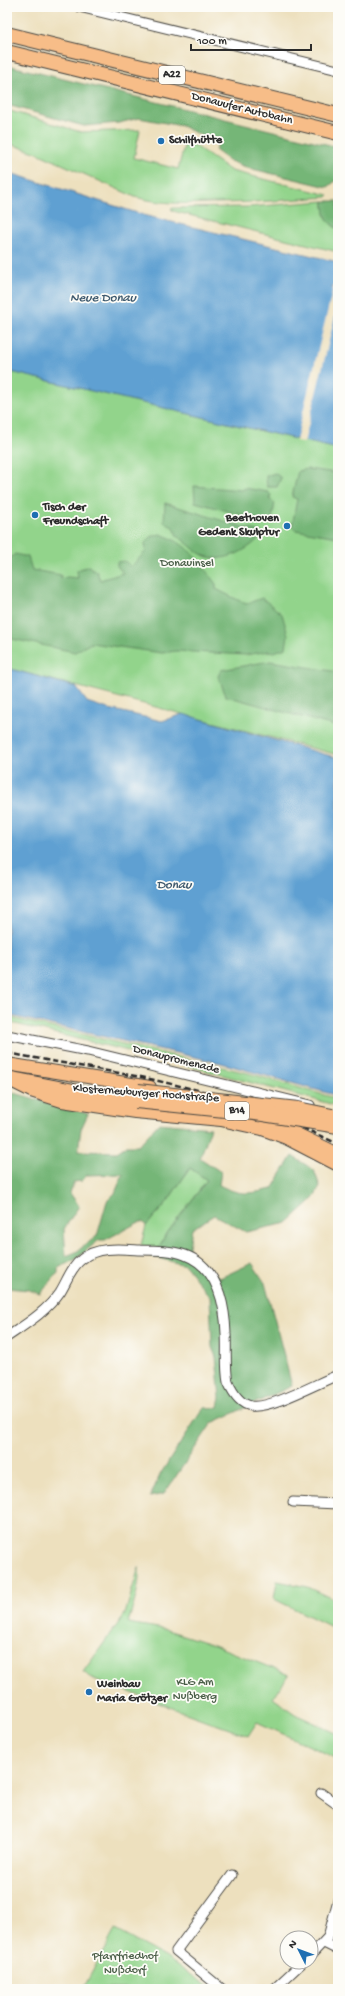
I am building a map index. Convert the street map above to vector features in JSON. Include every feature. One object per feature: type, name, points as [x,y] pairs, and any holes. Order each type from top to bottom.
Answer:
[{"type":"highway","name":"Donauufer Autobahn","points":[[7,34],[338,115]]},
{"type":"highway","name":"Donauufer Autobahn","points":[[7,52],[338,133]]},
{"type":"highway","name":"B14","points":[[7,1078],[62,1088]]},
{"type":"highway","name":"Klosterneuburger Hochstraße","points":[[62,1088],[138,1091],[236,1101],[298,1109],[338,1117]]},
{"type":"highway","name":"Klosterneuburger Hochstraße","points":[[62,1088],[105,1097],[263,1114],[338,1126]]},
{"type":"main road","points":[[7,1064],[206,1097],[255,1113],[338,1154]]},
{"type":"main road","points":[[7,1078],[31,1091],[62,1101],[135,1112],[221,1120],[262,1130],[286,1138],[338,1165]]},
{"type":"street","points":[[79,7],[338,70]]},
{"type":"street","name":"Donaupromenade","points":[[7,1035],[88,1051],[338,1112]]},
{"type":"street","points":[[7,1337],[43,1311],[60,1292],[78,1263],[88,1255],[107,1250],[152,1250],[180,1254],[191,1258],[206,1271],[216,1284],[225,1305],[228,1382],[234,1393],[243,1402],[250,1406],[269,1404],[338,1375]]},
{"type":"street","points":[[293,1502],[338,1504]]},
{"type":"street","points":[[321,1793],[338,1804]]},
{"type":"street","points":[[222,1989],[176,1951],[232,1875]]},
{"type":"street","points":[[319,1948],[324,1943],[329,1934],[338,1900]]},
{"type":"street","points":[[324,1943],[338,1950]]},
{"type":"street","points":[[274,1989],[294,1970]]},
{"type":"green space","points":[[7,65],[338,147],[338,179],[328,187],[248,168],[230,161],[215,150],[219,142],[216,138],[206,138],[182,126],[139,118],[119,123],[84,126],[7,105]]},
{"type":"green space","points":[[7,110],[81,132],[140,130],[134,158],[178,169],[185,143],[194,145],[231,171],[329,195],[327,197],[269,201],[192,203],[163,202],[135,197],[35,152],[7,143]]},
{"type":"green space","points":[[324,201],[326,218],[338,229],[338,252],[173,211],[171,209],[249,207]]},
{"type":"green space","points":[[324,201],[338,201],[338,229],[326,218]]},
{"type":"green space","name":"Donauinsel","points":[[7,371],[338,449],[338,755],[7,668]]},
{"type":"green space","points":[[307,469],[338,473],[338,537],[295,530],[292,527],[297,499],[292,497],[298,471]]},
{"type":"green space","points":[[275,473],[281,478],[277,487],[267,487],[266,476]]},
{"type":"green space","points":[[194,486],[242,490],[245,488],[268,492],[271,495],[269,499],[275,503],[272,519],[264,521],[195,502]]},
{"type":"green space","points":[[165,503],[263,533],[251,545],[235,554],[226,557],[209,557],[201,554],[177,536],[174,528],[164,522]]},
{"type":"green space","points":[[160,534],[170,538],[186,548],[216,584],[216,589],[246,604],[262,598],[282,614],[288,635],[286,648],[274,652],[269,651],[246,655],[176,651],[162,653],[91,643],[75,652],[7,638],[7,563],[10,563],[8,560],[15,554],[28,557],[32,570],[61,575],[61,579],[67,577],[78,578],[77,570],[89,566],[97,572],[100,580],[123,573],[117,566],[117,562],[125,561],[131,567],[146,551],[145,543],[151,537]]},
{"type":"green space","points":[[270,661],[338,672],[338,727],[226,696],[218,676],[221,670]]},
{"type":"green space","points":[[7,1017],[248,1073],[338,1099],[338,1106],[170,1061],[7,1022]]},
{"type":"green space","points":[[7,1091],[88,1114],[81,1129],[78,1151],[117,1152],[126,1146],[138,1146],[159,1123],[211,1128],[200,1158],[221,1172],[219,1185],[233,1191],[250,1193],[272,1189],[292,1156],[314,1170],[320,1187],[311,1201],[287,1223],[246,1232],[214,1215],[192,1229],[188,1252],[220,1278],[252,1263],[265,1283],[292,1386],[212,1423],[164,1494],[150,1497],[161,1473],[204,1407],[210,1409],[218,1407],[220,1398],[216,1357],[212,1347],[210,1297],[185,1265],[150,1256],[158,1249],[165,1236],[207,1180],[190,1168],[167,1202],[146,1226],[143,1222],[139,1222],[105,1240],[99,1240],[76,1259],[58,1268],[58,1273],[40,1294],[29,1290],[7,1288]],"holes":[[[123,1174],[115,1193],[107,1201],[97,1236],[76,1252],[66,1256],[64,1229],[79,1206],[70,1193],[74,1182],[82,1181],[87,1175]]]},
{"type":"green space","points":[[190,1168],[207,1180],[165,1236],[158,1249],[141,1245],[146,1226],[167,1202]]},
{"type":"green space","name":"KLG Am Nußberg","points":[[139,1567],[138,1589],[128,1623],[164,1629],[214,1645],[289,1675],[273,1698],[295,1714],[338,1734],[338,1759],[257,1722],[248,1736],[94,1679],[83,1672],[125,1614]]},
{"type":"green space","points":[[277,1581],[308,1587],[338,1601],[338,1630],[274,1599]]},
{"type":"green space","name":"Pfarrfriedhof Nußdorf","points":[[115,1930],[165,1957],[212,1989],[87,1989],[84,1987]]},
{"type":"water","name":"Neue Donau","points":[[7,172],[147,216],[338,262],[338,288],[331,287],[338,290],[338,449],[7,371]]},
{"type":"water","name":"Donau","points":[[7,668],[76,687],[87,702],[105,708],[162,721],[183,714],[338,758],[338,1096],[221,1063],[7,1015]]},
{"type":"pier","points":[[338,268],[338,304],[304,443],[296,441]]},
{"type":"railway","points":[[7,1053],[141,1077],[211,1093],[243,1102],[271,1113],[338,1144]]},
{"type":"place","name":"Schilfhütte","points":[[161,141]]},
{"type":"place","name":"Tisch der Freundschaft","points":[[35,515]]},
{"type":"place","name":"Beethoven Gedenk Skulptur","points":[[287,526]]},
{"type":"place","name":"Weinbau Maria Grötzer","points":[[89,1692]]}]
